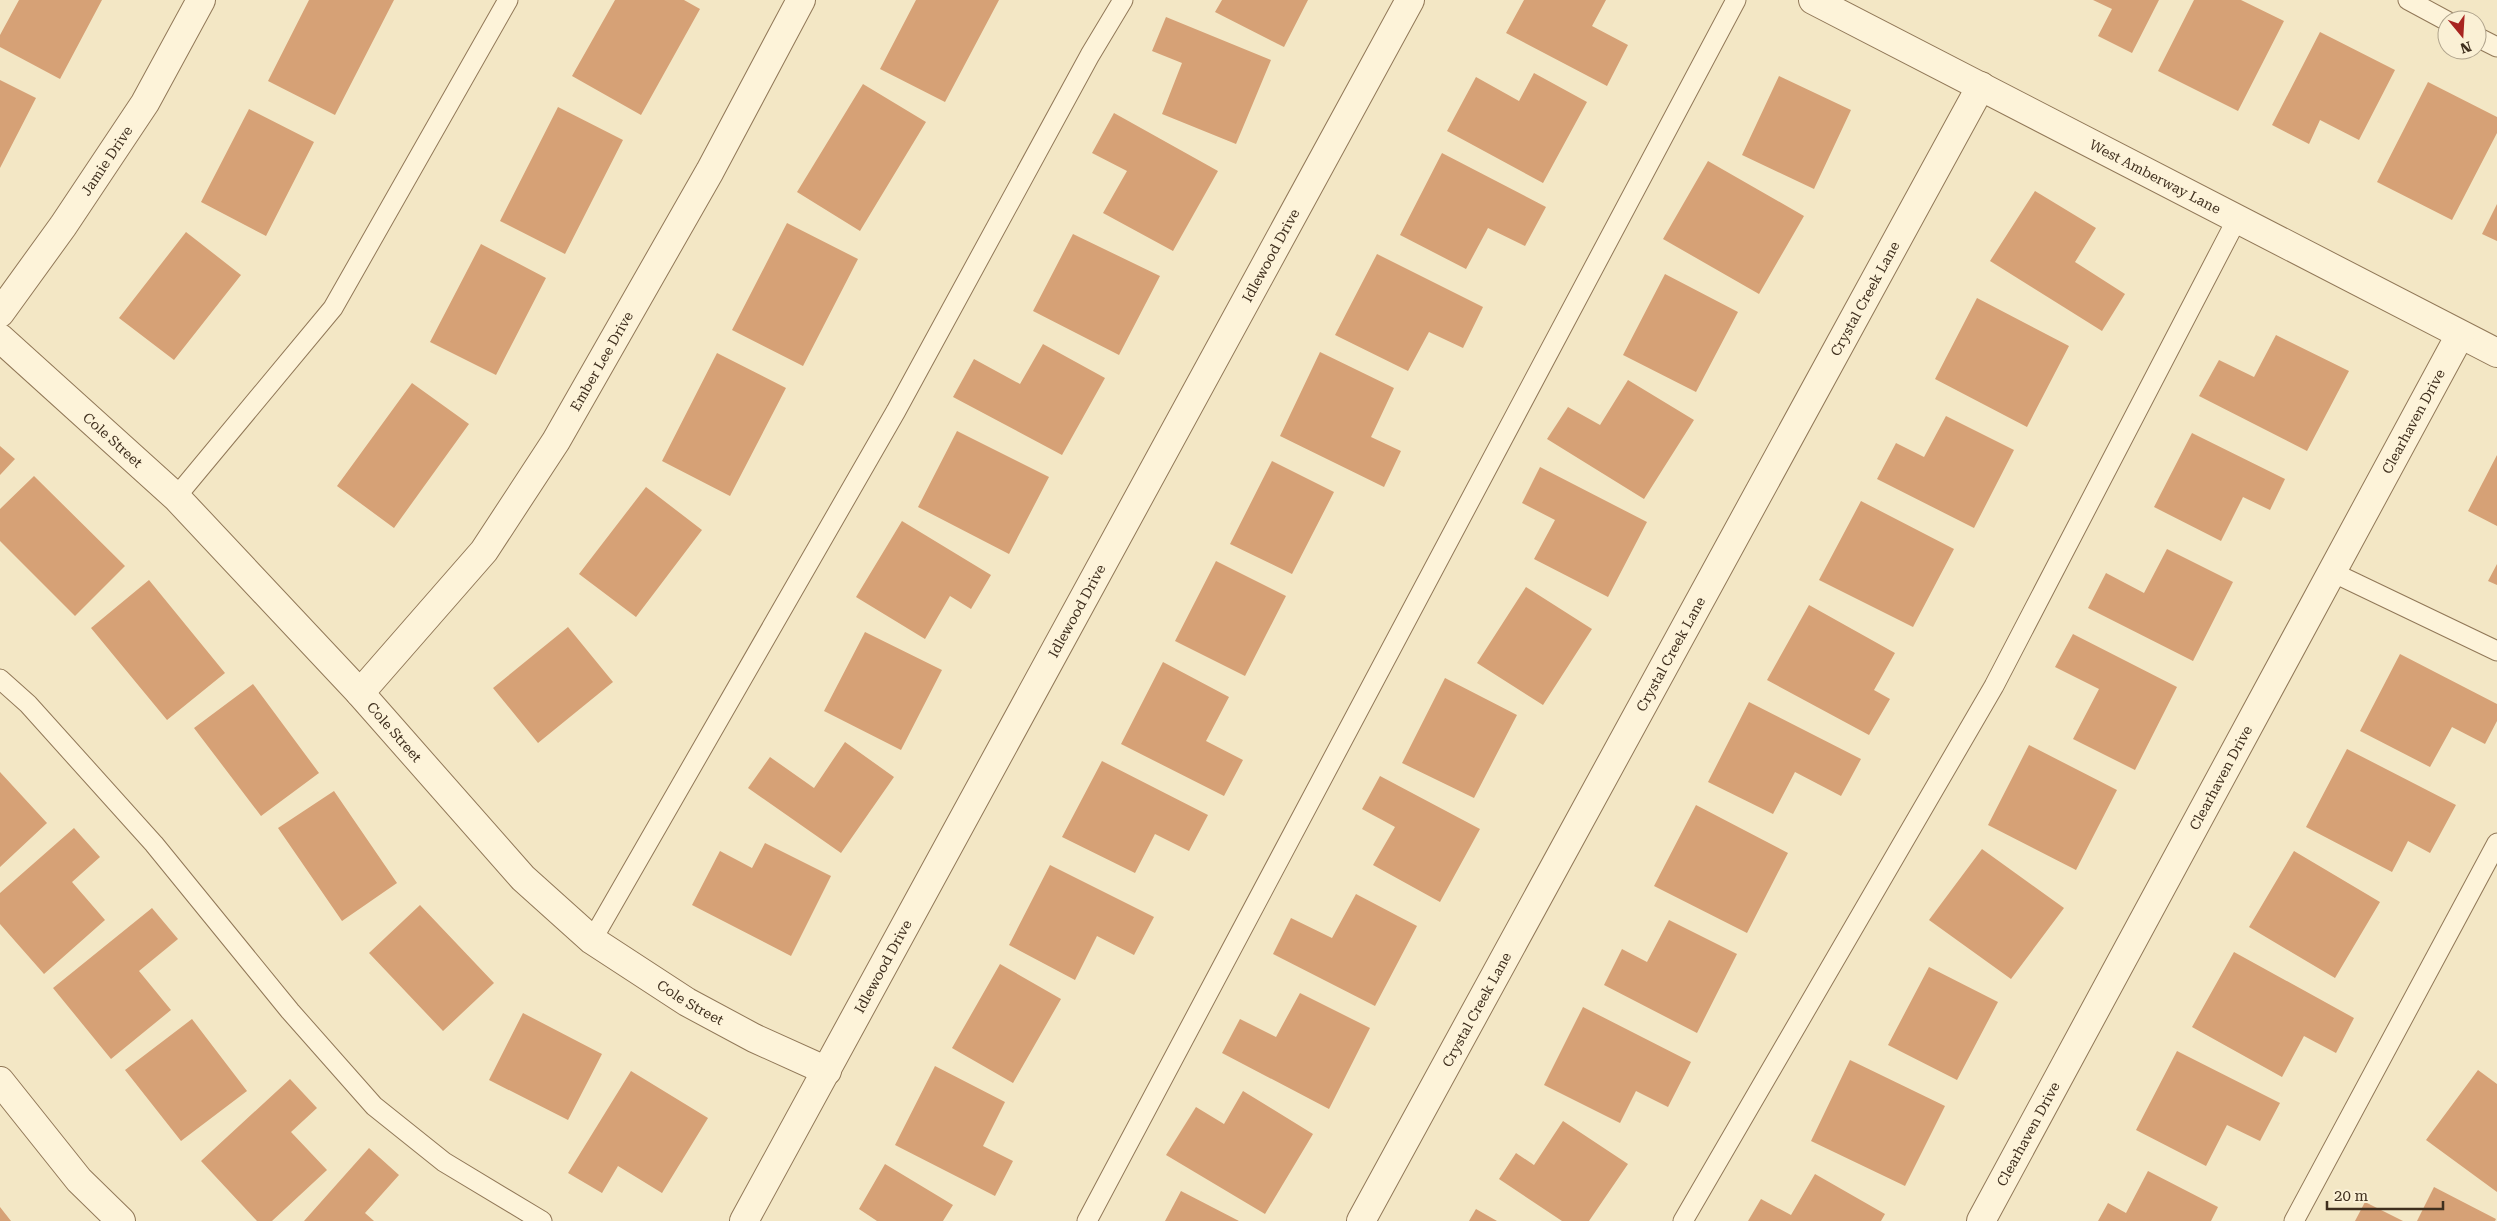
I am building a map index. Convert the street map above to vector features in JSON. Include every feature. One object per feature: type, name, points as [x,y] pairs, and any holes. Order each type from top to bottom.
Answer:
[{"type":"street","name":"Jamie Drive","points":[[0,313],[64,226],[145,103],[201,0]]},
{"type":"street","name":"Ember Lee Drive","points":[[360,693],[484,551],[556,441],[710,171],[801,0]]},
{"type":"street","name":"Idlewood Drive","points":[[744,1221],[1410,0]]},
{"type":"street","name":"West Amberway Lane","points":[[1813,0],[2497,353]]},
{"type":"street","name":"Crystal Creek Lane","points":[[1361,1221],[1981,86]]},
{"type":"street","name":"Clearhaven Drive","points":[[1981,1221],[2460,335]]},
{"type":"street","name":"Cole Street","points":[[0,338],[176,497],[360,693],[524,878],[592,940],[687,1002],[754,1038],[827,1071]]},
{"type":"street","points":[[0,1081],[79,1180],[121,1221]]},
{"type":"lane","points":[[176,497],[333,308],[508,0]]},
{"type":"lane","points":[[592,940],[896,411],[1090,55],[1123,0]]},
{"type":"lane","points":[[1087,1221],[1736,0]]},
{"type":"lane","points":[[2408,0],[2437,16]]},
{"type":"lane","points":[[1683,1221],[1994,686],[2237,219]]},
{"type":"lane","points":[[2332,572],[2497,651]]},
{"type":"lane","points":[[0,679],[28,704],[154,844],[290,1011],[374,1106],[444,1162],[542,1221]]},
{"type":"lane","points":[[2294,1221],[2497,843]]},
{"type":"building","points":[[19,0],[102,0],[60,79],[0,47],[0,35]]},
{"type":"building","points":[[309,0],[394,0],[335,115],[268,81]]},
{"type":"building","points":[[615,0],[684,0],[700,9],[641,115],[572,76]]},
{"type":"building","points":[[916,0],[999,0],[945,102],[880,69]]},
{"type":"building","points":[[1222,0],[1308,0],[1284,47],[1215,12]]},
{"type":"building","points":[[1524,0],[1606,0],[1592,26],[1628,45],[1607,86],[1506,33]]},
{"type":"building","points":[[2093,0],[2159,0],[2132,53],[2098,36],[2112,9]]},
{"type":"building","points":[[2194,0],[2241,0],[2284,21],[2238,111],[2158,71]]},
{"type":"building","points":[[1166,17],[1271,60],[1236,144],[1162,114],[1182,63],[1152,51]]},
{"type":"building","points":[[2320,32],[2395,70],[2359,140],[2320,120],[2309,144],[2272,125]]},
{"type":"building","points":[[1534,73],[1587,102],[1543,183],[1447,131],[1476,77],[1519,101]]},
{"type":"building","points":[[1779,76],[1851,110],[1814,189],[1742,155]]},
{"type":"building","points":[[0,80],[36,98],[0,168]]},
{"type":"building","points":[[2428,82],[2497,117],[2497,133],[2452,220],[2377,182]]},
{"type":"building","points":[[863,84],[926,122],[860,231],[797,192]]},
{"type":"building","points":[[558,107],[623,140],[565,254],[500,221]]},
{"type":"building","points":[[249,109],[314,142],[266,236],[201,202]]},
{"type":"building","points":[[1114,113],[1218,171],[1173,251],[1103,213],[1127,171],[1092,153]]},
{"type":"building","points":[[1442,153],[1546,207],[1525,246],[1488,228],[1466,269],[1400,235]]},
{"type":"building","points":[[1708,161],[1804,216],[1759,294],[1663,239]]},
{"type":"building","points":[[2035,191],[2096,228],[2075,262],[2125,294],[2102,331],[1990,261]]},
{"type":"building","points":[[2497,204],[2497,241],[2482,234]]},
{"type":"building","points":[[787,223],[858,259],[803,366],[732,330]]},
{"type":"building","points":[[186,232],[241,275],[174,360],[119,318]]},
{"type":"building","points":[[1073,234],[1160,276],[1119,355],[1033,311]]},
{"type":"building","points":[[481,244],[546,278],[496,375],[430,342]]},
{"type":"building","points":[[1377,254],[1483,307],[1463,348],[1429,332],[1408,371],[1335,335]]},
{"type":"building","points":[[1665,274],[1738,312],[1696,392],[1623,355]]},
{"type":"building","points":[[1977,298],[2069,346],[2027,427],[1935,379]]},
{"type":"building","points":[[2276,335],[2349,371],[2307,451],[2199,396],[2219,360],[2254,377]]},
{"type":"building","points":[[1043,344],[1105,378],[1062,455],[953,397],[974,359],[1020,384]]},
{"type":"building","points":[[1320,352],[1394,388],[1371,437],[1401,451],[1384,487],[1280,436]]},
{"type":"building","points":[[717,353],[786,388],[730,496],[662,461]]},
{"type":"building","points":[[1628,380],[1694,420],[1644,499],[1547,439],[1568,407],[1600,425]]},
{"type":"building","points":[[412,383],[469,424],[394,528],[337,486]]},
{"type":"building","points":[[1946,416],[2014,450],[1974,528],[1877,479],[1896,443],[1924,457]]},
{"type":"building","points":[[957,431],[1049,477],[1009,554],[918,507]]},
{"type":"building","points":[[2192,433],[2285,479],[2270,510],[2243,497],[2221,541],[2154,507]]},
{"type":"building","points":[[0,446],[15,459],[0,475]]},
{"type":"building","points":[[2497,455],[2497,526],[2468,511]]},
{"type":"building","points":[[1272,461],[1334,492],[1292,574],[1230,544]]},
{"type":"building","points":[[1540,467],[1647,522],[1608,597],[1534,559],[1555,520],[1522,503]]},
{"type":"building","points":[[34,476],[125,566],[75,616],[0,541],[0,509]]},
{"type":"building","points":[[646,487],[702,530],[636,617],[579,574]]},
{"type":"building","points":[[1861,501],[1954,549],[1913,627],[1819,580]]},
{"type":"building","points":[[902,521],[991,575],[971,609],[950,596],[925,639],[856,597]]},
{"type":"building","points":[[2167,549],[2233,582],[2193,661],[2088,608],[2106,573],[2144,593]]},
{"type":"building","points":[[1216,561],[1286,596],[1245,676],[1175,641]]},
{"type":"building","points":[[2497,564],[2497,585],[2488,581]]},
{"type":"building","points":[[149,580],[225,673],[167,720],[91,628]]},
{"type":"building","points":[[1526,587],[1592,629],[1543,705],[1477,663]]},
{"type":"building","points":[[1809,605],[1895,653],[1874,690],[1890,699],[1869,735],[1767,680]]},
{"type":"building","points":[[568,627],[613,682],[538,743],[493,688]]},
{"type":"building","points":[[865,632],[942,670],[901,750],[824,711]]},
{"type":"building","points":[[2073,634],[2177,687],[2135,770],[2073,739],[2099,689],[2055,667]]},
{"type":"building","points":[[2400,654],[2497,704],[2497,721],[2485,744],[2452,727],[2430,767],[2360,731]]},
{"type":"building","points":[[1163,662],[1229,697],[1206,741],[1243,760],[1224,796],[1121,744]]},
{"type":"building","points":[[1445,678],[1517,715],[1474,798],[1402,763]]},
{"type":"building","points":[[253,684],[319,773],[261,816],[194,728]]},
{"type":"building","points":[[1749,702],[1861,759],[1841,796],[1795,772],[1773,814],[1708,782]]},
{"type":"building","points":[[845,742],[894,777],[841,853],[748,788],[770,757],[814,788]]},
{"type":"building","points":[[2029,745],[2117,790],[2076,870],[1988,825]]},
{"type":"building","points":[[2347,749],[2456,805],[2430,853],[2408,841],[2392,872],[2306,827]]},
{"type":"building","points":[[1102,761],[1208,815],[1189,851],[1155,834],[1135,873],[1062,837]]},
{"type":"building","points":[[0,772],[47,823],[0,867]]},
{"type":"building","points":[[1380,776],[1480,829],[1440,902],[1373,865],[1395,827],[1362,809]]},
{"type":"building","points":[[334,791],[397,883],[342,921],[278,828]]},
{"type":"building","points":[[1696,805],[1788,853],[1747,933],[1654,886]]},
{"type":"building","points":[[74,828],[100,857],[72,882],[105,920],[44,974],[0,924],[0,893]]},
{"type":"building","points":[[765,843],[831,876],[791,956],[692,905],[720,851],[752,868]]},
{"type":"building","points":[[1982,849],[2064,908],[2011,979],[1929,920]]},
{"type":"building","points":[[2294,851],[2380,902],[2335,978],[2249,927]]},
{"type":"building","points":[[1050,865],[1154,917],[1134,955],[1097,936],[1075,980],[1009,945]]},
{"type":"building","points":[[1356,894],[1417,926],[1375,1006],[1273,954],[1291,918],[1332,938]]},
{"type":"building","points":[[420,905],[494,983],[443,1031],[369,953]]},
{"type":"building","points":[[152,908],[178,939],[139,971],[171,1010],[111,1059],[53,988]]},
{"type":"building","points":[[1669,920],[1737,954],[1697,1033],[1604,985],[1622,949],[1647,962]]},
{"type":"building","points":[[2234,952],[2354,1018],[2336,1053],[2304,1036],[2282,1077],[2192,1027]]},
{"type":"building","points":[[1000,964],[1061,999],[1013,1083],[952,1048]]},
{"type":"building","points":[[1929,967],[1998,1002],[1957,1080],[1888,1045]]},
{"type":"building","points":[[1300,993],[1370,1028],[1329,1109],[1222,1053],[1240,1019],[1276,1037]]},
{"type":"building","points":[[1583,1007],[1691,1062],[1668,1107],[1636,1091],[1620,1123],[1544,1085]]},
{"type":"building","points":[[523,1013],[602,1054],[568,1120],[489,1080]]},
{"type":"building","points":[[192,1019],[247,1091],[181,1141],[125,1070]]},
{"type":"building","points":[[2177,1051],[2280,1103],[2260,1141],[2227,1125],[2206,1166],[2136,1130]]},
{"type":"building","points":[[1850,1060],[1945,1106],[1905,1186],[1811,1141]]},
{"type":"building","points":[[935,1066],[1005,1102],[983,1146],[1013,1161],[995,1196],[895,1145]]},
{"type":"building","points":[[2478,1070],[2497,1084],[2497,1192],[2426,1140]]},
{"type":"building","points":[[631,1071],[708,1118],[662,1193],[618,1166],[602,1193],[568,1173]]},
{"type":"building","points":[[290,1079],[317,1108],[291,1132],[327,1170],[272,1221],[257,1221],[201,1161]]},
{"type":"building","points":[[1243,1091],[1313,1134],[1265,1214],[1166,1155],[1196,1107],[1224,1124]]},
{"type":"building","points":[[1563,1121],[1628,1164],[1589,1221],[1562,1221],[1499,1179],[1516,1153],[1534,1165]]},
{"type":"building","points":[[369,1148],[399,1175],[365,1213],[374,1221],[304,1221]]},
{"type":"building","points":[[885,1164],[953,1205],[943,1221],[877,1221],[859,1209]]},
{"type":"building","points":[[2148,1171],[2218,1207],[2211,1221],[2098,1221],[2108,1203],[2126,1213]]},
{"type":"building","points":[[1815,1174],[1885,1214],[1881,1221],[1748,1221],[1761,1199],[1791,1215]]},
{"type":"building","points":[[2434,1187],[2496,1219],[2495,1221],[2417,1221]]},
{"type":"building","points":[[1181,1191],[1239,1221],[1165,1221]]},
{"type":"building","points":[[2365,1202],[2403,1221],[2355,1221]]},
{"type":"building","points":[[0,1207],[11,1221],[0,1221]]},
{"type":"building","points":[[1476,1209],[1497,1221],[1469,1221]]}]
